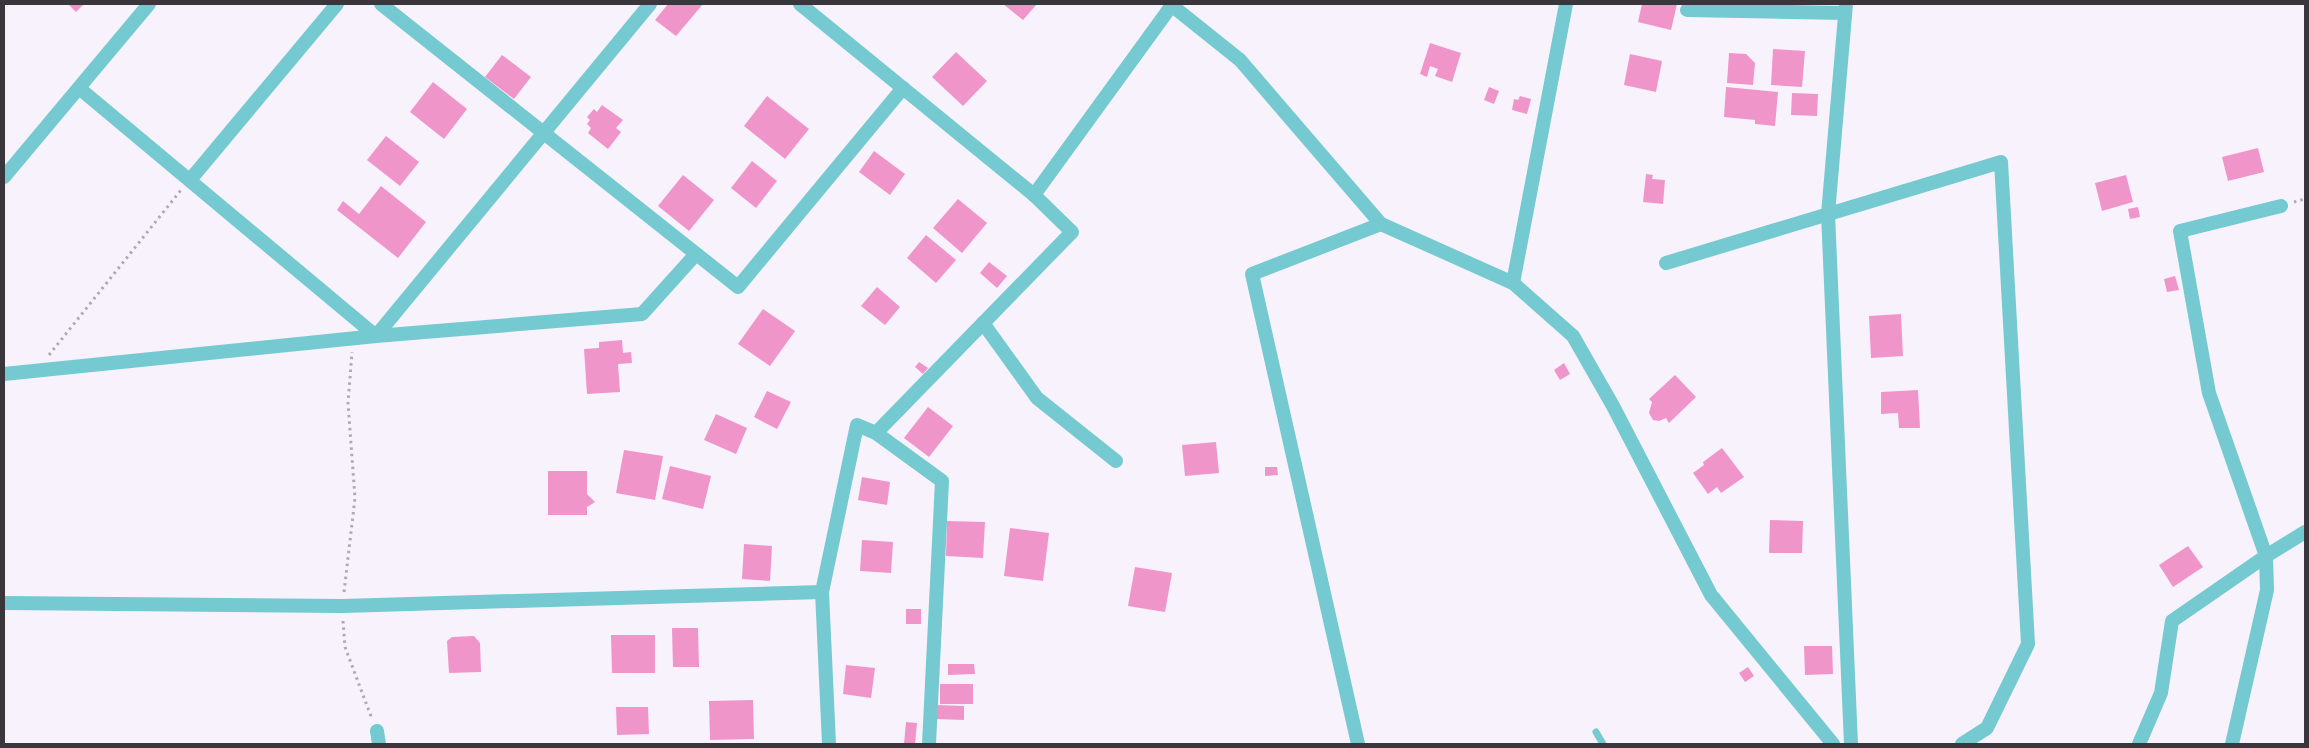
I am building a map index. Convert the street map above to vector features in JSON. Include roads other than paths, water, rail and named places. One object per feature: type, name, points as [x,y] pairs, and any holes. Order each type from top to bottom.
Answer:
[{"type":"street","points":[[4,177],[149,4]]},
{"type":"street","points":[[190,180],[337,4]]},
{"type":"street","points":[[381,4],[738,287],[903,88]]},
{"type":"street","points":[[376,336],[650,4]]},
{"type":"street","points":[[800,4],[1034,195],[1072,232],[876,433]]},
{"type":"street","points":[[1513,283],[1566,4]]},
{"type":"street","points":[[1034,195],[1171,5],[1240,60],[1381,224],[1513,283],[1573,336],[1613,406],[1711,595],[1833,744]]},
{"type":"street","points":[[1687,10],[1846,9],[1828,214],[1851,744]]},
{"type":"street","points":[[79,88],[376,336]]},
{"type":"street","points":[[1666,263],[2001,162],[2028,644],[1987,728],[1962,744]]},
{"type":"street","points":[[2232,744],[2267,590],[2266,556],[2209,393],[2180,231],[2281,206]]},
{"type":"street","points":[[1358,744],[1252,274],[1381,224]]},
{"type":"street","points":[[4,374],[376,336],[642,314],[696,254]]},
{"type":"street","points":[[984,323],[1037,398],[1116,461]]},
{"type":"street","points":[[829,744],[822,592],[857,425],[876,433],[942,481],[929,744]]},
{"type":"street","points":[[2139,744],[2161,693],[2172,621],[2266,556],[2305,532]]},
{"type":"street","points":[[4,603],[343,606],[822,592]]},
{"type":"lane","points":[[1596,732],[1603,744]]}]
